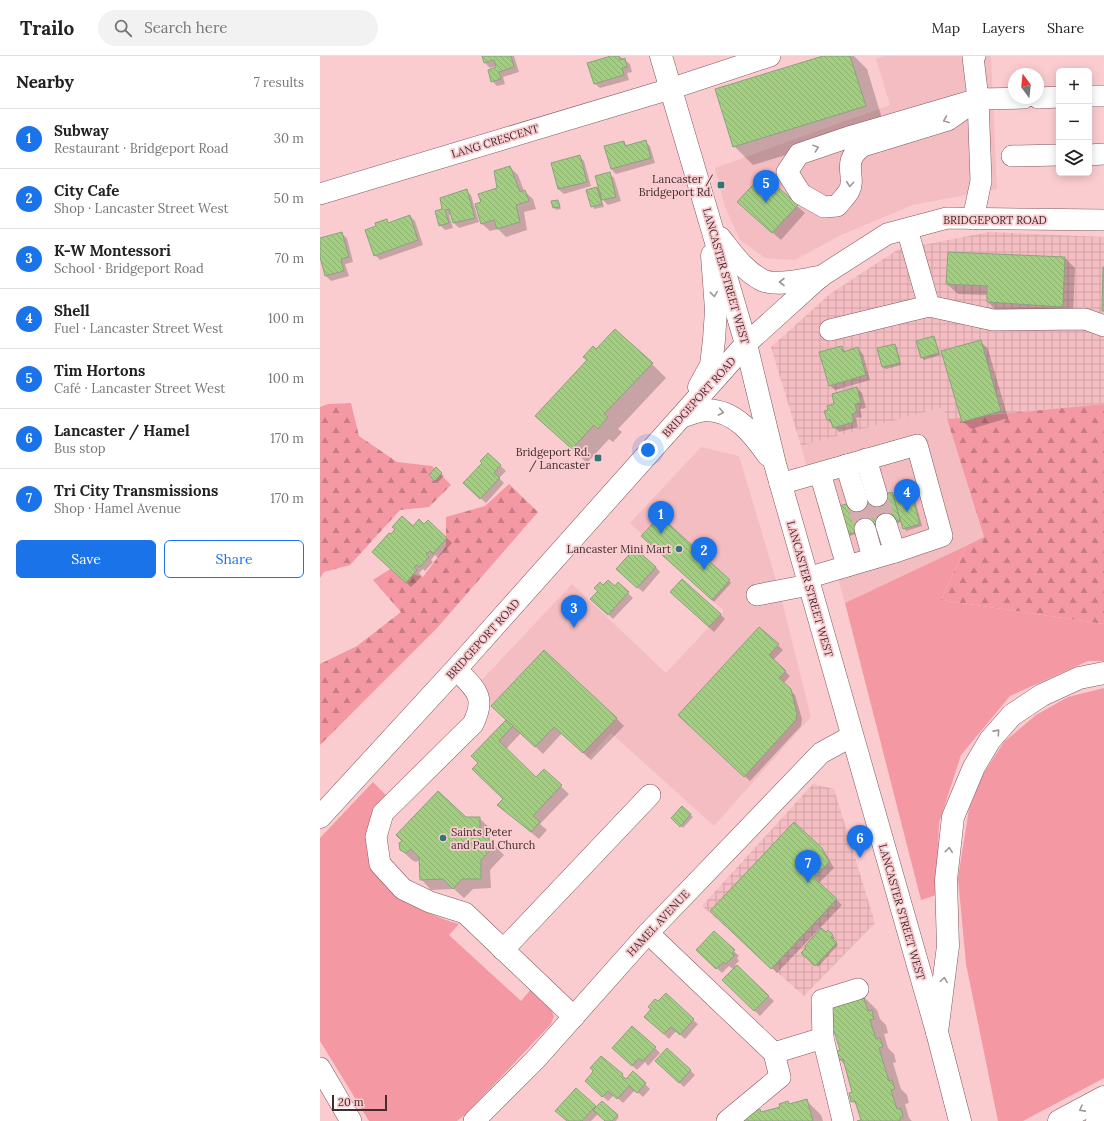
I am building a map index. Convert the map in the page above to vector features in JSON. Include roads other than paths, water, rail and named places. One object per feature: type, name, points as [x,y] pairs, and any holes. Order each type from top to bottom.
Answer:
[{"type":"main road","name":"LANCASTER STREET WEST","points":[[661,56],[746,344],[778,474],[937,1032],[960,1121]]},
{"type":"main road","points":[[712,227],[738,261],[762,280],[782,283],[820,277]]},
{"type":"main road","points":[[682,416],[711,365],[716,310],[712,276],[712,227]]},
{"type":"main road","name":"BRIDGEPORT ROAD","points":[[320,817],[456,669],[746,344]]},
{"type":"main road","points":[[682,416],[706,410],[728,414],[750,430],[778,474]]},
{"type":"main road","points":[[937,1032],[948,946],[946,880],[953,817],[974,767],[990,740],[1012,715],[1042,695],[1079,678],[1104,673]]},
{"type":"main road","points":[[1059,1121],[1104,1096]]},
{"type":"main road","points":[[1097,1121],[1104,1117]]},
{"type":"street","name":"LANG CRESCENT","points":[[320,194],[670,89],[770,56]]},
{"type":"street","points":[[973,219],[981,180],[978,99],[973,57],[975,56]]},
{"type":"street","points":[[1092,96],[1104,96]]},
{"type":"street","points":[[1044,98],[1056,97]]},
{"type":"street","points":[[978,99],[948,120],[863,146],[856,151],[851,161],[850,190],[837,206],[824,207],[801,194],[787,172],[799,154],[852,136],[978,99],[1008,98]]},
{"type":"street","points":[[1092,155],[1104,154]]},
{"type":"street","points":[[1012,156],[1056,155]]},
{"type":"street","name":"BRIDGEPORT ROAD","points":[[746,344],[820,277],[887,234],[946,218],[1104,220]]},
{"type":"street","points":[[907,229],[929,306]]},
{"type":"street","points":[[830,330],[929,306],[993,320],[1085,319],[1104,326]]},
{"type":"street","points":[[757,595],[808,581],[847,566],[942,536],[917,445],[820,473],[778,474]]},
{"type":"street","points":[[856,462],[877,496]]},
{"type":"street","points":[[856,462],[857,501]]},
{"type":"street","points":[[820,473],[847,566]]},
{"type":"street","points":[[886,524],[895,552]]},
{"type":"street","points":[[865,529],[873,558]]},
{"type":"street","points":[[456,669],[477,692],[479,711],[473,724],[383,813],[376,837],[380,864],[403,889],[430,902],[465,913],[574,1017]]},
{"type":"street","name":"HAMEL AVENUE","points":[[474,1121],[536,1059],[648,934],[821,753],[852,736]]},
{"type":"street","points":[[503,950],[650,795]]},
{"type":"street","points":[[648,934],[774,1053],[780,1077],[727,1121]]},
{"type":"street","points":[[843,1121],[823,1038],[822,1000],[858,989]]},
{"type":"street","points":[[774,1053],[823,1038]]},
{"type":"street","points":[[320,1068],[351,1121]]},
{"type":"tunnel","points":[[877,496],[886,524]]},
{"type":"tunnel","points":[[857,501],[865,529]]},
{"type":"place","name":"Lancaster / Bridgeport Rd.","points":[[721,185]]},
{"type":"place","name":"Tim Hortons","points":[[766,203]]},
{"type":"place","name":"Bridgeport Rd. / Lancaster","points":[[598,458]]},
{"type":"place","name":"Shell","points":[[907,512]]},
{"type":"place","name":"Subway","points":[[661,534]]},
{"type":"place","name":"Lancaster Mini Mart","points":[[679,549]]},
{"type":"place","name":"City Cafe","points":[[704,570]]},
{"type":"place","name":"K-W Montessori","points":[[574,628]]},
{"type":"place","name":"Saints Peter and Paul Church","points":[[443,838]]},
{"type":"place","name":"Lancaster / Hamel","points":[[860,858]]},
{"type":"place","name":"Tri City Transmissions","points":[[808,883]]}]
